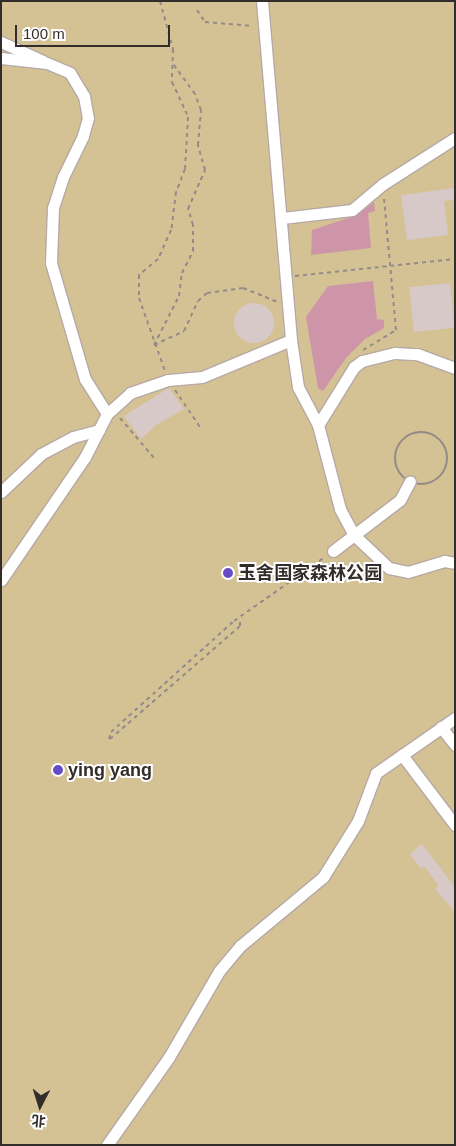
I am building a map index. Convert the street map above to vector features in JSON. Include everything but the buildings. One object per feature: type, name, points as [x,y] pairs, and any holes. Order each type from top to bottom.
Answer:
[{"type":"street","points":[[262,1],[282,218],[286,303],[298,387],[318,424],[340,509],[354,536],[389,568],[399,571],[408,572],[444,561],[455,563]]},
{"type":"street","points":[[1,42],[28,51],[70,74],[84,96],[87,111],[83,136],[63,177],[53,208],[51,263],[85,378],[110,411]]},
{"type":"street","points":[[1,58],[47,63]]},
{"type":"street","points":[[282,218],[340,214],[352,210],[383,184],[455,138]]},
{"type":"street","points":[[1,580],[85,457],[110,411],[130,392],[168,380],[202,377],[291,340]]},
{"type":"street","points":[[318,424],[354,367],[362,361],[395,353],[417,354],[455,368]]},
{"type":"street","points":[[1,492],[41,454],[73,437],[99,430]]},
{"type":"street","points":[[333,551],[400,500],[410,482]]},
{"type":"street","points":[[107,1145],[169,1057],[219,971],[240,946],[323,877],[358,821],[376,774],[455,718]]},
{"type":"street","points":[[442,728],[455,745]]},
{"type":"street","points":[[402,755],[455,825]]},
{"type":"path","points":[[160,1],[173,49],[172,82],[188,117],[185,169],[176,192],[171,230],[158,259],[139,276],[139,298],[154,345],[168,380],[202,430]]},
{"type":"path","points":[[197,10],[205,22],[264,25]]},
{"type":"path","points":[[154,345],[179,296],[182,273],[193,250],[193,225],[188,209],[205,170],[198,145],[201,110],[195,94],[173,64]]},
{"type":"path","points":[[362,361],[359,354],[366,346],[396,330],[383,184]]},
{"type":"path","points":[[286,276],[455,259]]},
{"type":"path","points":[[154,345],[184,331],[198,301],[208,293],[243,288],[266,299],[286,303]]},
{"type":"path","points":[[110,411],[155,459]]},
{"type":"path","points":[[414,434],[433,435],[445,449],[446,467],[428,483],[410,482],[397,468],[395,456],[400,444],[414,434]]},
{"type":"path","points":[[240,621],[240,626],[117,737],[109,739],[112,732],[234,622],[240,621],[333,551]]},
{"type":"shaded area","name":"玉舍国家森林公园","points":[[1,1],[455,1],[455,1145],[1,1145]]},
{"type":"shaded area","points":[[374,202],[375,211],[368,213],[371,248],[311,255],[312,230],[357,215]]},
{"type":"shaded area","points":[[373,281],[377,319],[384,320],[384,328],[365,339],[346,358],[323,391],[318,388],[306,317],[328,286]]},
{"type":"place","name":"玉舍国家森林公园","points":[[228,573]]},
{"type":"place","name":"ying yang","points":[[58,770]]}]
